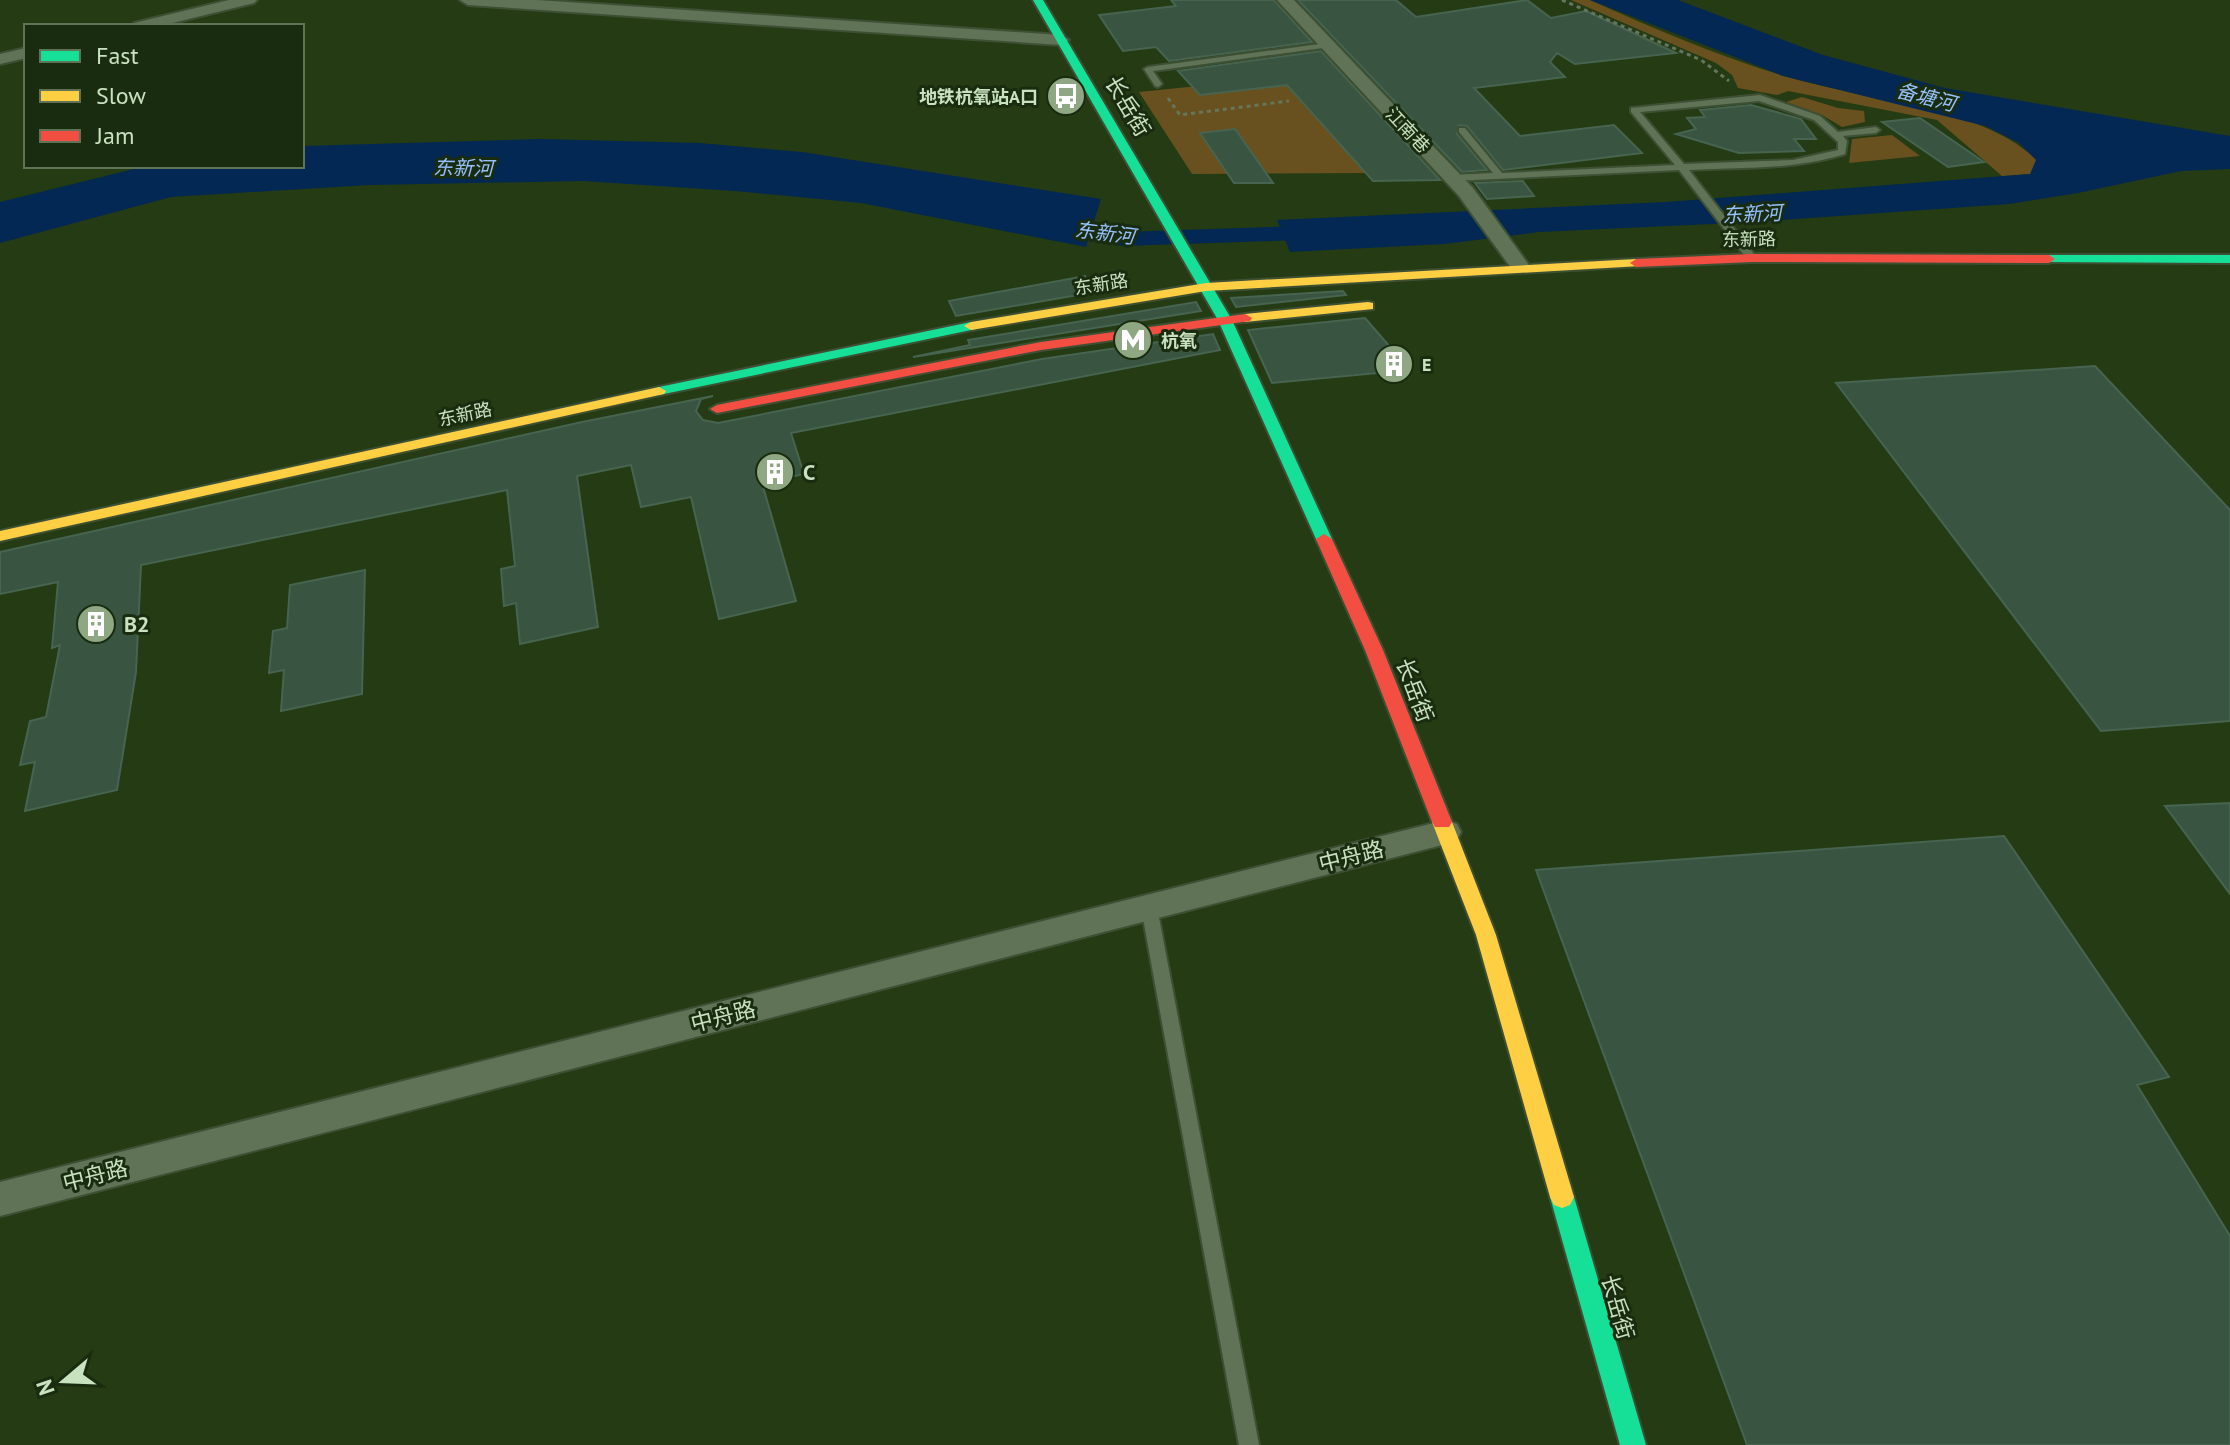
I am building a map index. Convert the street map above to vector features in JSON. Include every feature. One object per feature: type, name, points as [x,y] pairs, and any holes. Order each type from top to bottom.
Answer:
[{"type":"main road","name":"长岳街","points":[[1038,0],[1225,320],[1374,650],[1486,935],[1633,1445]]},
{"type":"main road","name":"东新路","points":[[0,536],[919,335],[1206,287],[1752,258],[2230,259]]},
{"type":"main road","points":[[705,412],[826,386],[1042,347],[1225,320],[1380,305]]},
{"type":"street","points":[[148,24],[249,0]]},
{"type":"street","points":[[468,0],[1061,40]]},
{"type":"street","name":"江南巷","points":[[1285,0],[1460,185],[1521,268]]},
{"type":"street","points":[[0,59],[24,53]]},
{"type":"street","name":"中舟路","points":[[0,1199],[1446,832]]},
{"type":"lane","points":[[1158,84],[1148,69],[1327,45]]},
{"type":"lane","points":[[1460,185],[1500,176],[1681,167],[1826,159],[1842,152],[1843,141],[1839,134],[1817,118],[1760,98],[1634,110],[1681,167],[1698,188],[1733,230],[1752,258]]},
{"type":"lane","points":[[1462,130],[1500,176]]},
{"type":"lane","points":[[1839,134],[1876,130]]},
{"type":"lane","points":[[1149,907],[1249,1445]]},
{"type":"path","points":[[1562,0],[1701,60],[1717,69],[1747,99]]},
{"type":"path","points":[[1158,84],[1180,115],[1289,101]]},
{"type":"shaded area","points":[[1571,0],[1590,0],[1686,41],[1784,76],[1952,115],[2013,142],[2037,160],[2031,174],[2002,176],[1937,120],[1788,91],[1777,95],[1738,88],[1732,75],[1716,63]]},
{"type":"shaded area","points":[[1298,76],[1377,173],[1192,174],[1139,92]]},
{"type":"shaded area","points":[[1802,97],[1838,108],[1864,111],[1865,122],[1842,127],[1822,115],[1786,102]]},
{"type":"shaded area","points":[[1892,135],[1920,156],[1849,163],[1852,139]]},
{"type":"water","name":"备塘河","points":[[1590,0],[1678,0],[1823,55],[1945,88],[2230,136],[2230,169],[2181,171],[2009,204],[1754,222],[1539,232],[1444,244],[1290,252],[1277,220],[1666,202],[2030,174],[2036,160],[2019,143],[1985,126],[1783,76]]},
{"type":"water","points":[[541,139],[700,143],[802,152],[1101,199],[1086,247],[861,203],[583,181],[369,185],[171,197],[0,243],[0,202],[138,168],[304,168],[304,146]]},
{"type":"building","points":[[1171,0],[1274,0],[1312,42],[1169,61],[1156,47],[1123,51],[1099,15],[1176,6]]},
{"type":"building","points":[[1298,0],[1396,0],[1416,17],[1527,0],[1551,18],[1586,11],[1676,53],[1575,64],[1557,53],[1550,62],[1565,77],[1474,88],[1520,136],[1614,125],[1642,153],[1503,170],[1467,126],[1459,125],[1457,134],[1487,170],[1462,172]]},
{"type":"building","points":[[1321,51],[1440,180],[1373,181],[1287,85],[1200,95],[1178,71]]},
{"type":"building","points":[[1751,105],[1801,119],[1816,139],[1794,139],[1804,151],[1739,153],[1676,134],[1696,129],[1687,118],[1705,117],[1700,110]]},
{"type":"building","points":[[1920,118],[1984,162],[1948,167],[1882,122]]},
{"type":"building","points":[[1235,129],[1273,183],[1234,183],[1200,133]]},
{"type":"building","points":[[1523,181],[1534,196],[1487,199],[1475,183]]},
{"type":"building","points":[[1085,276],[1095,292],[956,316],[949,301]]},
{"type":"building","points":[[1343,291],[1346,295],[1236,307],[1231,298]]},
{"type":"building","points":[[1196,302],[1201,311],[913,357],[970,345],[968,340]]},
{"type":"building","points":[[1365,318],[1410,370],[1272,383],[1248,330]]},
{"type":"building","points":[[1213,334],[1220,350],[791,433],[804,474],[762,483],[796,601],[719,619],[691,497],[641,507],[631,465],[577,476],[598,627],[520,644],[516,603],[504,606],[501,569],[515,566],[507,490],[141,565],[136,672],[117,790],[25,811],[35,762],[20,765],[30,721],[46,717],[60,645],[52,648],[58,582],[0,594],[0,552],[582,422],[713,396],[701,399],[696,411],[703,420],[718,423],[1042,359]]},
{"type":"building","points":[[2095,366],[2230,510],[2230,721],[2101,731],[1836,383]]},
{"type":"building","points":[[365,570],[362,694],[281,711],[284,670],[269,673],[273,631],[287,628],[290,585]]},
{"type":"building","points":[[2230,803],[2230,894],[2165,806]]},
{"type":"building","points":[[2004,836],[2169,1077],[2137,1085],[2230,1236],[2230,1445],[1747,1445],[1536,870]]},
{"type":"waterway","name":"东新河","points":[[1044,222],[1122,239],[1330,232]]},
{"type":"traffic: fast","points":[[1038,0],[1225,320],[1324,539]]},
{"type":"traffic: fast","points":[[2049,259],[2230,259]]},
{"type":"traffic: fast","points":[[659,391],[971,326]]},
{"type":"traffic: fast","points":[[1562,1197],[1633,1445]]},
{"type":"traffic: slow","points":[[971,326],[1206,287],[1636,263]]},
{"type":"traffic: slow","points":[[1245,318],[1368,306]]},
{"type":"traffic: slow","points":[[0,536],[659,391]]},
{"type":"traffic: slow","points":[[1442,822],[1486,935],[1562,1197]]},
{"type":"traffic: jam","points":[[1636,263],[1752,258],[2049,259]]},
{"type":"traffic: jam","points":[[717,409],[1041,346],[1245,318]]},
{"type":"traffic: jam","points":[[1324,539],[1374,650],[1442,822]]},
{"type":"place","name":"地铁杭氧站A口","points":[[1066,96]]},
{"type":"place","name":"杭氧","points":[[1133,340]]},
{"type":"place","name":"E","points":[[1394,364]]},
{"type":"place","name":"C","points":[[775,472]]},
{"type":"place","name":"B2","points":[[96,624]]}]
